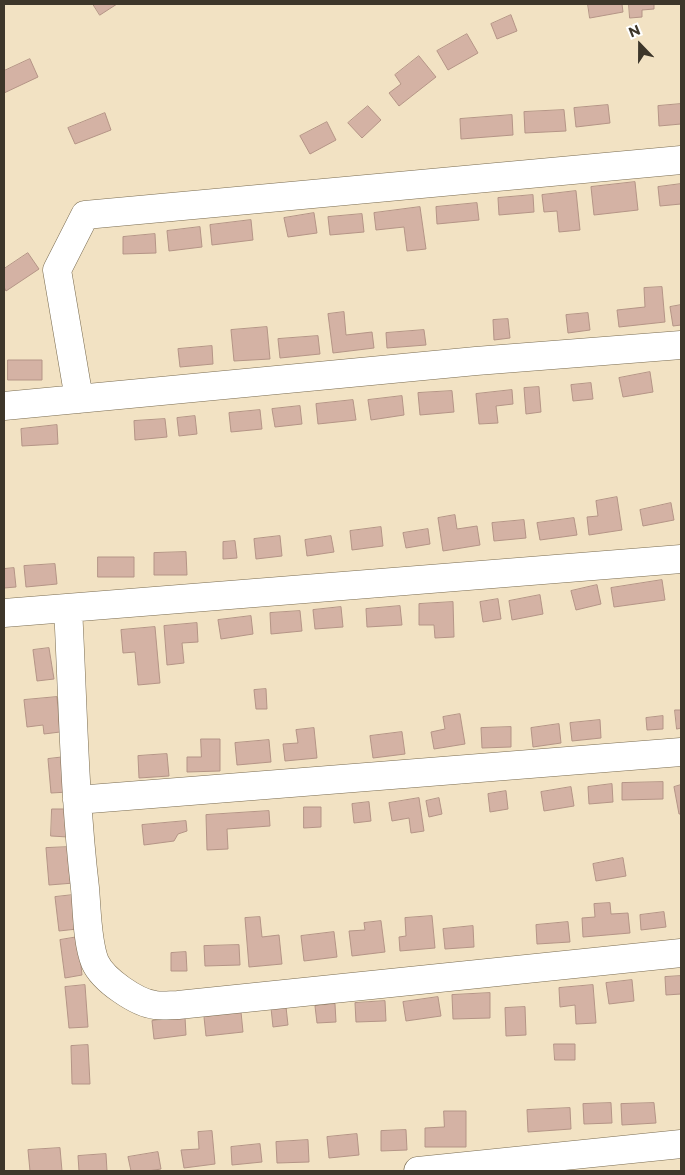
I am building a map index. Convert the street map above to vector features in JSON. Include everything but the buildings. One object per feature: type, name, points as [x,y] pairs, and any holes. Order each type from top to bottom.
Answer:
[{"type":"street","points":[[79,399],[57,270],[85,215],[681,160]]},
{"type":"street","points":[[4,406],[476,361],[681,345]]},
{"type":"street","points":[[4,613],[681,559]]},
{"type":"street","points":[[68,608],[77,800],[91,944],[96,963],[110,981],[138,1000],[155,1005],[178,1005],[681,953]]},
{"type":"street","points":[[77,800],[681,752]]},
{"type":"street","points":[[418,1171],[681,1144]]}]
